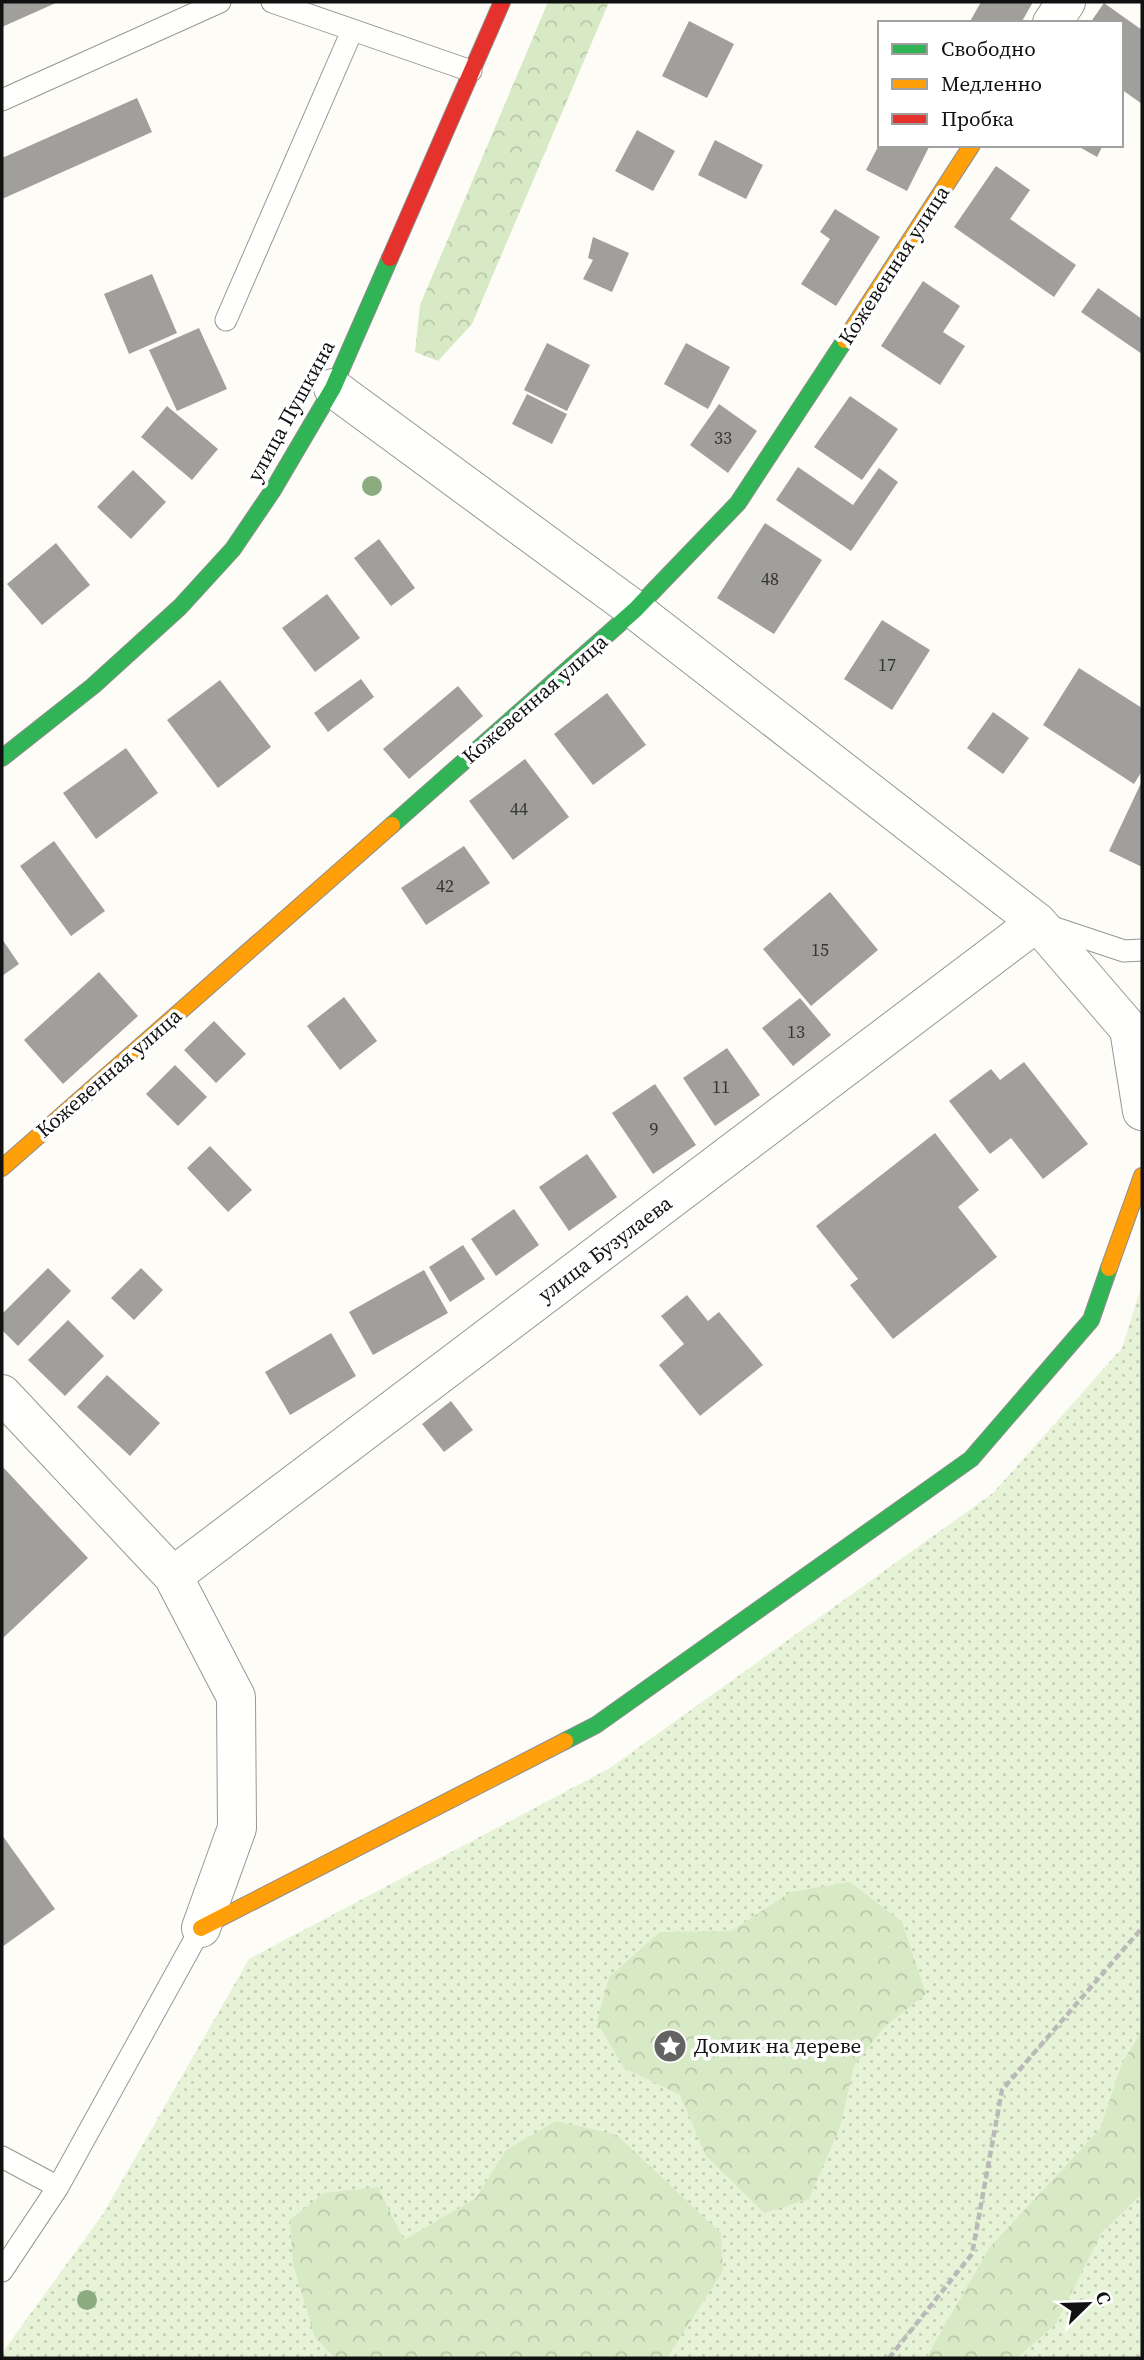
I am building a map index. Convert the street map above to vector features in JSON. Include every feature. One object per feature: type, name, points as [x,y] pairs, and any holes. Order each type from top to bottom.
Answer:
[{"type":"street","name":"улица Пушкина","points":[[2,758],[112,668],[180,607],[233,549],[274,490],[333,388],[502,2]]},
{"type":"street","points":[[1053,21],[1066,2]]},
{"type":"street","name":"Кожевенная улица","points":[[2,1168],[635,610],[738,503],[971,147]]},
{"type":"street","points":[[333,388],[635,610],[1037,922],[1129,1029],[1142,1111]]},
{"type":"street","name":"улица Бузулаева","points":[[173,1576],[1037,922]]},
{"type":"street","points":[[201,1928],[596,1725],[971,1459],[1091,1320],[1142,1176]]},
{"type":"street","points":[[2,1394],[173,1576],[236,1697],[237,1828],[201,1928]]},
{"type":"lane","points":[[2,100],[220,2]]},
{"type":"lane","points":[[272,2],[471,71]]},
{"type":"lane","points":[[226,320],[352,31]]},
{"type":"lane","points":[[1037,922],[1124,951],[1142,950]]},
{"type":"lane","points":[[2,2271],[58,2187],[201,1928]]},
{"type":"lane","points":[[2,2157],[58,2187]]},
{"type":"path","points":[[890,2358],[972,2254],[1002,2090],[1142,1928]]},
{"type":"green space","points":[[548,2],[609,2],[472,324],[438,361],[415,352],[420,305]]},
{"type":"green space","points":[[1142,1284],[1142,2358],[2,2358],[2,2353],[103,2214],[249,1959],[610,1768],[993,1493],[1122,1348]]},
{"type":"green space","points":[[850,1882],[902,1922],[926,1994],[884,2027],[854,2066],[840,2127],[809,2199],[764,2213],[706,2156],[680,2095],[624,2068],[597,2022],[609,1977],[660,1932],[731,1931],[791,1892]]},
{"type":"green space","points":[[1142,2031],[1142,2194],[1102,2232],[1055,2325],[1017,2358],[926,2358],[990,2247],[1100,2129],[1122,2063]]},
{"type":"green space","points":[[556,2121],[617,2135],[721,2233],[723,2271],[667,2358],[335,2358],[315,2337],[293,2264],[290,2220],[324,2193],[378,2187],[404,2240],[476,2198],[506,2150]]},
{"type":"building","points":[[2,2],[58,2],[2,27]]},
{"type":"building","points":[[981,2],[1033,2],[1022,21],[970,21]]},
{"type":"building","points":[[1104,3],[1142,30],[1142,104],[1123,90],[1123,21],[1091,21]]},
{"type":"building","points":[[689,21],[734,44],[707,98],[662,76]]},
{"type":"building","points":[[137,98],[152,132],[2,199],[2,158]]},
{"type":"building","points":[[637,130],[675,151],[653,191],[615,171]]},
{"type":"building","points":[[715,140],[763,165],[746,199],[698,175]]},
{"type":"building","points":[[878,147],[929,147],[907,191],[866,170]]},
{"type":"building","points":[[1080,147],[1102,147],[1097,157]]},
{"type":"building","points":[[996,166],[1030,190],[1010,219],[1076,265],[1054,297],[954,227]]},
{"type":"building","points":[[835,209],[880,237],[836,306],[801,284],[830,239],[820,232]]},
{"type":"building","points":[[593,237],[629,253],[612,292],[583,279],[593,260],[588,258]]},
{"type":"building","points":[[152,274],[177,333],[129,354],[104,294]]},
{"type":"building","points":[[923,281],[960,306],[943,332],[965,346],[940,385],[881,346]]},
{"type":"building","points":[[1098,288],[1142,319],[1142,354],[1081,312]]},
{"type":"building","points":[[199,328],[227,389],[177,411],[149,350]]},
{"type":"building","points":[[547,343],[590,365],[567,411],[524,390]]},
{"type":"building","points":[[686,343],[730,367],[708,409],[664,384]]},
{"type":"building","points":[[527,394],[567,414],[552,444],[512,424]]},
{"type":"building","points":[[850,396],[898,429],[862,480],[814,447]]},
{"type":"building","points":[[719,404],[757,431],[728,473],[690,445]]},
{"type":"building","points":[[167,406],[218,449],[192,480],[141,437]]},
{"type":"building","points":[[798,467],[853,505],[879,468],[898,482],[851,551],[776,500]]},
{"type":"building","points":[[133,470],[166,502],[131,539],[97,507]]},
{"type":"building","points":[[765,523],[822,560],[774,634],[717,598]]},
{"type":"building","points":[[379,539],[415,588],[391,606],[354,558]]},
{"type":"building","points":[[56,543],[90,585],[42,625],[7,584]]},
{"type":"building","points":[[327,594],[360,638],[315,672],[282,628]]},
{"type":"building","points":[[882,620],[930,650],[892,710],[844,679]]},
{"type":"building","points":[[1079,668],[1142,708],[1142,771],[1134,784],[1043,725]]},
{"type":"building","points":[[361,679],[374,697],[328,732],[314,713]]},
{"type":"building","points":[[220,680],[271,747],[218,788],[167,720]]},
{"type":"building","points":[[458,686],[483,716],[409,779],[383,749]]},
{"type":"building","points":[[607,693],[646,745],[593,785],[554,734]]},
{"type":"building","points":[[993,712],[1029,738],[1003,774],[967,748]]},
{"type":"building","points":[[126,748],[158,793],[96,839],[63,793]]},
{"type":"building","points":[[525,759],[569,817],[513,860],[469,801]]},
{"type":"building","points":[[1142,781],[1142,867],[1109,851]]},
{"type":"building","points":[[54,841],[105,911],[71,936],[20,866]]},
{"type":"building","points":[[464,846],[490,883],[426,925],[401,888]]},
{"type":"building","points":[[830,892],[878,950],[811,1006],[763,949]]},
{"type":"building","points":[[2,939],[19,964],[2,976]]},
{"type":"building","points":[[99,972],[138,1016],[63,1084],[24,1040]]},
{"type":"building","points":[[344,997],[377,1041],[340,1070],[307,1026]]},
{"type":"building","points":[[800,998],[831,1035],[793,1066],[762,1028]]},
{"type":"building","points":[[214,1021],[246,1054],[216,1083],[184,1050]]},
{"type":"building","points":[[727,1048],[760,1095],[715,1126],[683,1078]]},
{"type":"building","points":[[1024,1062],[1088,1144],[1043,1179],[1011,1138],[990,1154],[949,1101],[991,1069],[1000,1080]]},
{"type":"building","points":[[175,1065],[207,1097],[178,1126],[146,1094]]},
{"type":"building","points":[[655,1084],[696,1145],[653,1174],[612,1113]]},
{"type":"building","points":[[935,1133],[979,1190],[958,1207],[997,1257],[893,1339],[850,1285],[858,1279],[816,1226]]},
{"type":"building","points":[[210,1146],[252,1190],[228,1212],[187,1168]]},
{"type":"building","points":[[587,1154],[617,1197],[569,1231],[539,1187]]},
{"type":"building","points":[[514,1209],[539,1245],[496,1276],[471,1239]]},
{"type":"building","points":[[463,1245],[485,1279],[450,1302],[429,1267]]},
{"type":"building","points":[[48,1268],[71,1291],[18,1346],[2,1330],[2,1314]]},
{"type":"building","points":[[141,1268],[163,1290],[134,1320],[111,1298]]},
{"type":"building","points":[[424,1270],[448,1313],[373,1355],[349,1312]]},
{"type":"building","points":[[687,1295],[708,1321],[719,1312],[763,1365],[700,1416],[659,1365],[684,1344],[661,1316]]},
{"type":"building","points":[[68,1320],[104,1356],[65,1396],[28,1360]]},
{"type":"building","points":[[331,1333],[356,1376],[290,1415],[265,1372]]},
{"type":"building","points":[[107,1375],[160,1423],[130,1456],[77,1407]]},
{"type":"building","points":[[451,1401],[473,1430],[444,1452],[422,1424]]},
{"type":"building","points":[[2,1466],[88,1558],[2,1639]]},
{"type":"building","points":[[2,1835],[55,1909],[2,1947]]},
{"type":"traffic: fast","points":[[2,758],[93,686],[180,607],[233,549],[273,490],[333,388],[390,258]]},
{"type":"traffic: fast","points":[[392,825],[635,610],[738,503],[845,340]]},
{"type":"traffic: fast","points":[[565,1741],[596,1725],[971,1459],[1091,1320],[1109,1268]]},
{"type":"traffic: slow","points":[[845,340],[971,147]]},
{"type":"traffic: slow","points":[[2,1168],[392,825]]},
{"type":"traffic: slow","points":[[1109,1268],[1142,1176]]},
{"type":"traffic: slow","points":[[201,1928],[565,1741]]},
{"type":"traffic: jam","points":[[390,258],[502,2]]},
{"type":"place","name":"Домик на дереве","points":[[670,2046]]}]
